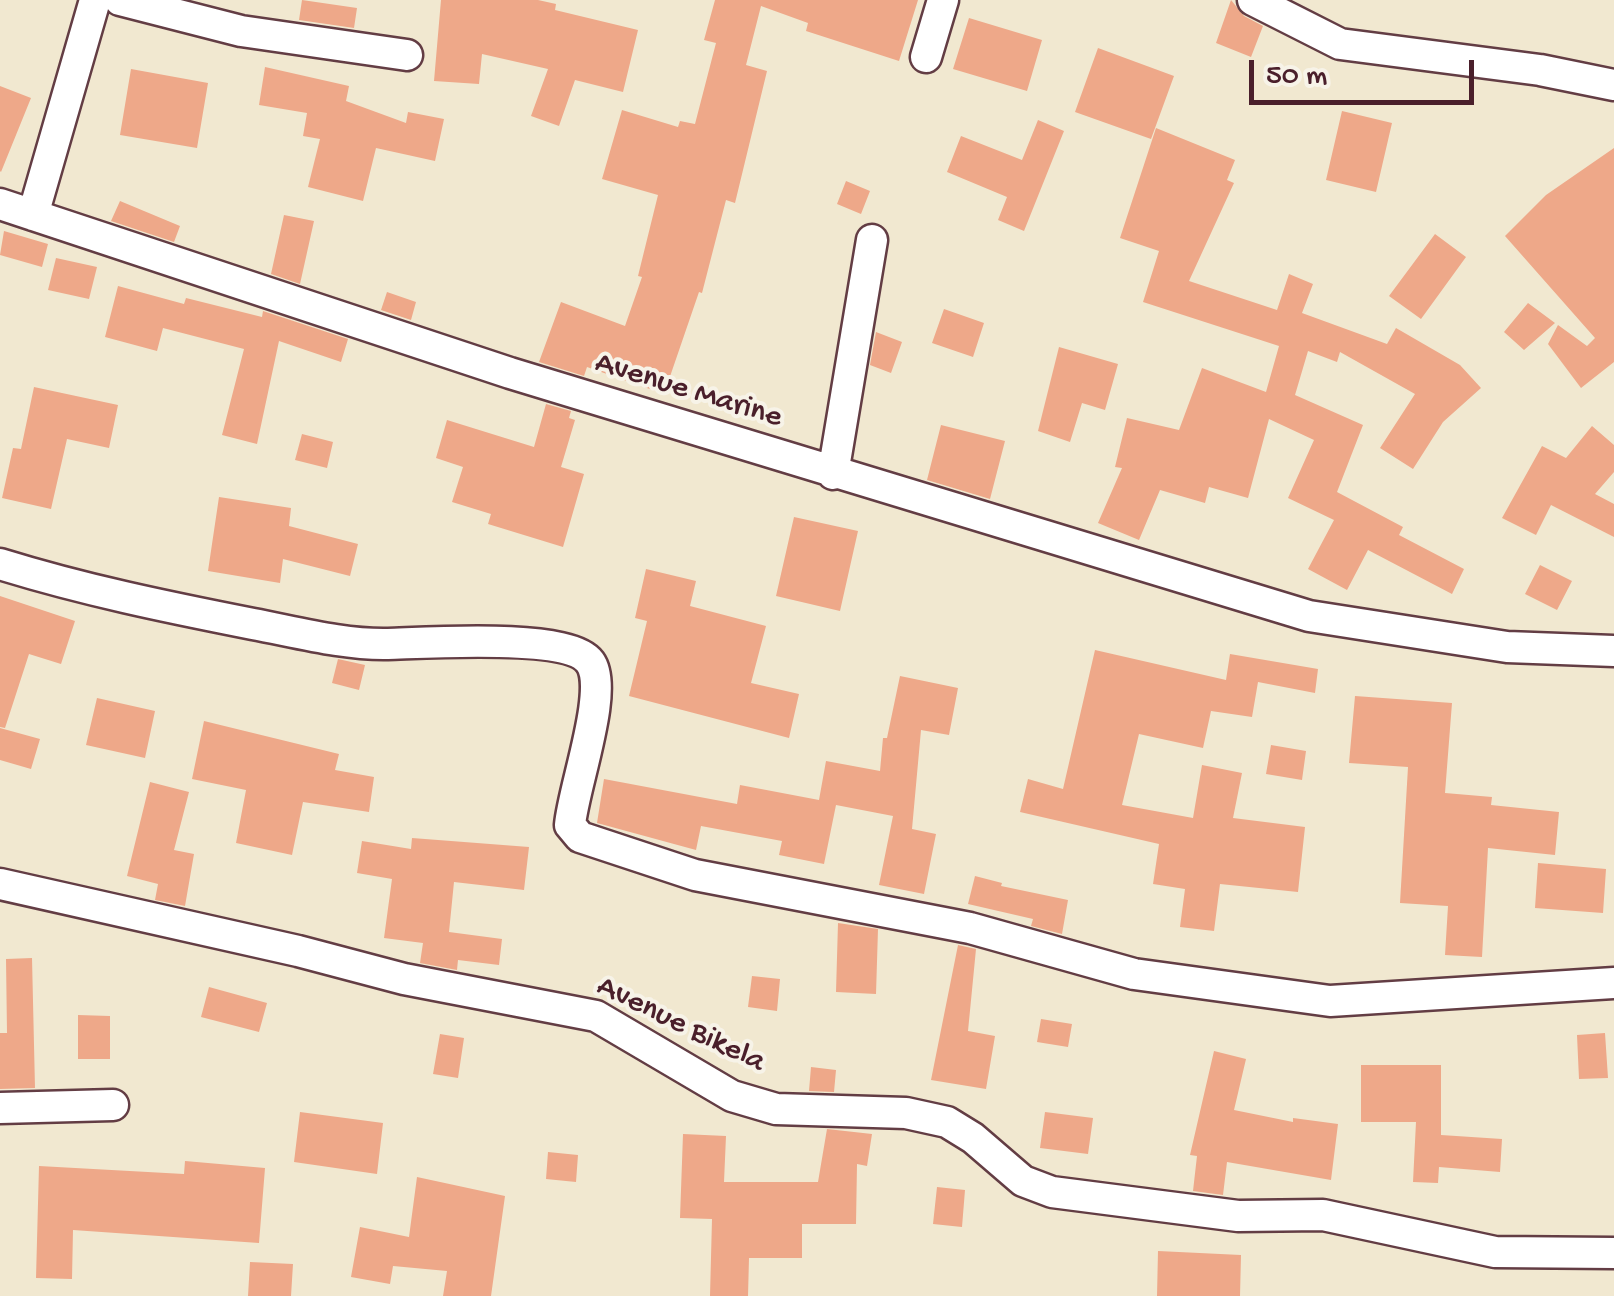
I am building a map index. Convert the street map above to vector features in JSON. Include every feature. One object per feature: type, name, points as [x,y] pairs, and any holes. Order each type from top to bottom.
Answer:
[{"type":"street","points":[[33,215],[94,0]]},
{"type":"street","points":[[120,0],[242,31],[408,56]]},
{"type":"street","points":[[926,56],[943,0]]},
{"type":"street","points":[[1253,0],[1340,44],[1540,70],[1614,85]]},
{"type":"street","name":"Avenue Marine","points":[[0,204],[833,474],[1308,616],[1508,647],[1614,651]]},
{"type":"street","points":[[833,474],[872,240]]},
{"type":"street","points":[[0,564],[97,594],[282,630],[380,644],[514,642],[580,653],[592,664],[598,689],[573,792],[570,825],[580,838],[696,875],[970,928],[1134,974],[1330,1001],[1614,983]]},
{"type":"street","name":"Avenue Bikela","points":[[0,884],[298,950],[404,979],[596,1016],[732,1096],[776,1110],[906,1113],[947,1122],[973,1138],[1023,1181],[1052,1192],[1238,1216],[1322,1215],[1496,1252],[1614,1253]]},
{"type":"street","points":[[0,1108],[113,1105]]},
{"type":"building","points":[[302,0],[357,8],[354,28],[299,20]]},
{"type":"building","points":[[441,0],[538,0],[556,4],[555,10],[638,30],[623,92],[575,80],[559,126],[531,116],[548,69],[482,54],[479,84],[434,81]]},
{"type":"building","points":[[715,0],[918,0],[899,61],[806,31],[808,23],[761,6],[746,65],[767,71],[735,203],[726,200],[702,293],[699,292],[664,394],[587,367],[584,376],[539,362],[561,302],[625,326],[642,277],[638,276],[658,195],[602,179],[622,110],[678,127],[680,121],[695,124],[716,43],[704,40]]},
{"type":"building","points":[[1231,0],[1244,16],[1263,26],[1251,57],[1216,43]]},
{"type":"building","points":[[969,18],[1042,40],[1027,91],[953,69]]},
{"type":"building","points":[[1098,48],[1174,76],[1151,139],[1075,112]]},
{"type":"building","points":[[265,67],[349,86],[346,101],[406,123],[408,112],[444,119],[435,161],[376,148],[363,201],[308,187],[320,139],[303,136],[307,113],[259,105]]},
{"type":"building","points":[[131,69],[208,83],[197,148],[120,135]]},
{"type":"building","points":[[0,86],[31,98],[1,172],[0,171]]},
{"type":"building","points":[[1342,111],[1392,123],[1376,192],[1326,180]]},
{"type":"building","points":[[1038,120],[1064,131],[1024,231],[998,220],[1007,197],[947,172],[961,136],[1022,160]]},
{"type":"building","points":[[1156,128],[1235,160],[1227,180],[1234,183],[1189,281],[1277,310],[1289,274],[1313,284],[1302,313],[1387,344],[1396,328],[1460,365],[1481,388],[1443,422],[1413,469],[1380,448],[1415,394],[1340,352],[1337,362],[1308,351],[1295,395],[1363,425],[1337,492],[1403,527],[1399,535],[1464,569],[1452,594],[1368,550],[1347,590],[1308,569],[1334,520],[1288,498],[1314,440],[1269,419],[1248,498],[1209,487],[1205,503],[1160,490],[1139,540],[1098,523],[1122,468],[1115,467],[1127,418],[1179,430],[1202,368],[1266,392],[1279,346],[1143,302],[1159,251],[1120,238]]},
{"type":"building","points":[[1614,148],[1614,362],[1581,388],[1548,344],[1558,325],[1587,346],[1595,338],[1505,236],[1546,195]]},
{"type":"building","points":[[846,181],[870,191],[861,214],[837,204]]},
{"type":"building","points":[[120,201],[180,226],[174,242],[111,221]]},
{"type":"building","points":[[284,215],[314,221],[300,284],[271,274]]},
{"type":"building","points":[[4,231],[48,244],[42,267],[0,255]]},
{"type":"building","points":[[1435,234],[1466,257],[1421,319],[1389,296]]},
{"type":"building","points":[[56,258],[97,267],[89,299],[48,290]]},
{"type":"building","points":[[118,286],[184,304],[186,298],[262,317],[263,311],[348,339],[341,362],[279,341],[257,444],[222,435],[244,349],[163,328],[157,351],[105,337]]},
{"type":"building","points":[[387,292],[416,302],[411,320],[381,310]]},
{"type":"building","points":[[1528,303],[1555,323],[1524,350],[1504,332]]},
{"type":"building","points":[[944,309],[984,323],[973,357],[932,343]]},
{"type":"building","points":[[876,332],[902,342],[891,373],[870,365]]},
{"type":"building","points":[[1059,347],[1118,364],[1105,410],[1082,403],[1070,442],[1038,431]]},
{"type":"building","points":[[34,387],[118,405],[109,448],[67,439],[51,509],[2,498],[13,448],[21,449]]},
{"type":"building","points":[[546,404],[571,411],[569,418],[575,420],[561,467],[584,474],[563,547],[488,524],[491,514],[452,502],[463,467],[436,458],[447,420],[534,447]]},
{"type":"building","points":[[941,425],[1005,441],[990,499],[927,480]]},
{"type":"building","points":[[1592,426],[1614,445],[1614,472],[1595,494],[1614,504],[1614,537],[1551,505],[1536,535],[1502,518],[1542,446],[1566,458]]},
{"type":"building","points":[[302,434],[333,442],[327,468],[295,460]]},
{"type":"building","points":[[219,497],[291,508],[289,526],[358,544],[350,576],[283,559],[280,583],[208,571]]},
{"type":"building","points":[[794,517],[858,531],[840,611],[776,596]]},
{"type":"building","points":[[1540,565],[1572,581],[1557,610],[1525,594]]},
{"type":"building","points":[[646,569],[696,581],[690,606],[766,626],[751,683],[799,694],[789,738],[629,696],[647,621],[635,618]]},
{"type":"building","points":[[0,596],[75,621],[61,664],[29,654],[5,728],[0,727]]},
{"type":"building","points":[[1095,650],[1226,680],[1230,654],[1318,669],[1315,693],[1258,682],[1252,717],[1211,711],[1203,748],[1139,734],[1122,805],[1193,818],[1202,765],[1242,773],[1233,818],[1305,827],[1298,892],[1220,884],[1214,931],[1180,927],[1185,889],[1153,884],[1159,844],[1020,812],[1028,779],[1063,789]]},
{"type":"building","points":[[338,659],[365,665],[359,690],[332,683]]},
{"type":"building","points":[[900,676],[958,688],[949,735],[921,730],[912,829],[936,834],[924,894],[879,885],[893,816],[836,805],[824,864],[779,855],[782,841],[701,826],[696,850],[597,823],[604,779],[737,804],[740,785],[819,800],[826,761],[880,771],[883,738],[887,738]]},
{"type":"building","points":[[1355,696],[1452,703],[1445,793],[1492,797],[1491,805],[1559,812],[1555,855],[1488,848],[1482,957],[1445,955],[1448,906],[1400,903],[1408,767],[1349,763]]},
{"type":"building","points":[[97,698],[155,711],[145,758],[86,745]]},
{"type":"building","points":[[204,721],[339,754],[335,770],[374,777],[369,812],[303,802],[292,855],[236,843],[246,790],[192,779]]},
{"type":"building","points":[[0,728],[40,739],[31,769],[0,760]]},
{"type":"building","points":[[1271,745],[1306,751],[1302,780],[1266,774]]},
{"type":"building","points":[[150,782],[189,792],[174,850],[194,854],[185,906],[155,900],[158,884],[127,876]]},
{"type":"building","points":[[412,838],[529,847],[524,890],[454,882],[449,932],[502,939],[499,965],[458,960],[457,970],[420,963],[423,943],[384,938],[392,879],[357,873],[362,841],[411,849]]},
{"type":"building","points":[[1538,863],[1606,869],[1603,913],[1535,908]]},
{"type":"building","points":[[975,876],[1002,883],[1001,886],[1068,900],[1062,934],[1031,926],[1033,919],[968,904]]},
{"type":"building","points":[[838,923],[878,929],[876,994],[836,992]]},
{"type":"building","points":[[958,945],[976,949],[968,1031],[995,1036],[986,1089],[931,1080]]},
{"type":"building","points":[[32,958],[35,1088],[0,1089],[0,1033],[7,1033],[6,959]]},
{"type":"building","points":[[752,976],[780,979],[777,1011],[748,1007]]},
{"type":"building","points":[[209,987],[267,1003],[259,1032],[201,1017]]},
{"type":"building","points":[[78,1015],[110,1016],[110,1059],[78,1059]]},
{"type":"building","points":[[1041,1019],[1072,1024],[1068,1047],[1037,1042]]},
{"type":"building","points":[[1605,1033],[1608,1078],[1579,1079],[1577,1035]]},
{"type":"building","points":[[440,1034],[464,1038],[458,1078],[433,1074]]},
{"type":"building","points":[[1214,1051],[1246,1059],[1234,1110],[1293,1122],[1293,1118],[1338,1124],[1331,1180],[1227,1162],[1223,1195],[1193,1191],[1197,1156],[1190,1155]]},
{"type":"building","points":[[1361,1065],[1441,1065],[1441,1135],[1502,1139],[1500,1172],[1439,1167],[1438,1183],[1413,1182],[1416,1122],[1361,1122]]},
{"type":"building","points":[[811,1067],[836,1070],[834,1092],[809,1091]]},
{"type":"building","points":[[300,1112],[383,1123],[377,1174],[294,1162]]},
{"type":"building","points":[[1045,1112],[1093,1118],[1088,1154],[1040,1148]]},
{"type":"building","points":[[827,1129],[872,1134],[867,1166],[857,1164],[856,1224],[802,1224],[802,1258],[749,1258],[748,1296],[710,1296],[712,1219],[680,1218],[683,1134],[726,1136],[724,1182],[818,1182]]},
{"type":"building","points":[[548,1152],[578,1155],[576,1182],[546,1179]]},
{"type":"building","points":[[185,1161],[265,1168],[259,1243],[73,1230],[72,1279],[36,1278],[39,1166],[184,1174]]},
{"type":"building","points":[[417,1177],[505,1196],[491,1296],[443,1296],[447,1271],[393,1266],[390,1284],[351,1277],[360,1227],[409,1237]]},
{"type":"building","points":[[937,1187],[965,1190],[962,1227],[933,1224]]},
{"type":"building","points":[[1158,1251],[1241,1255],[1240,1296],[1157,1296]]},
{"type":"building","points":[[250,1262],[293,1264],[291,1296],[248,1296]]}]
